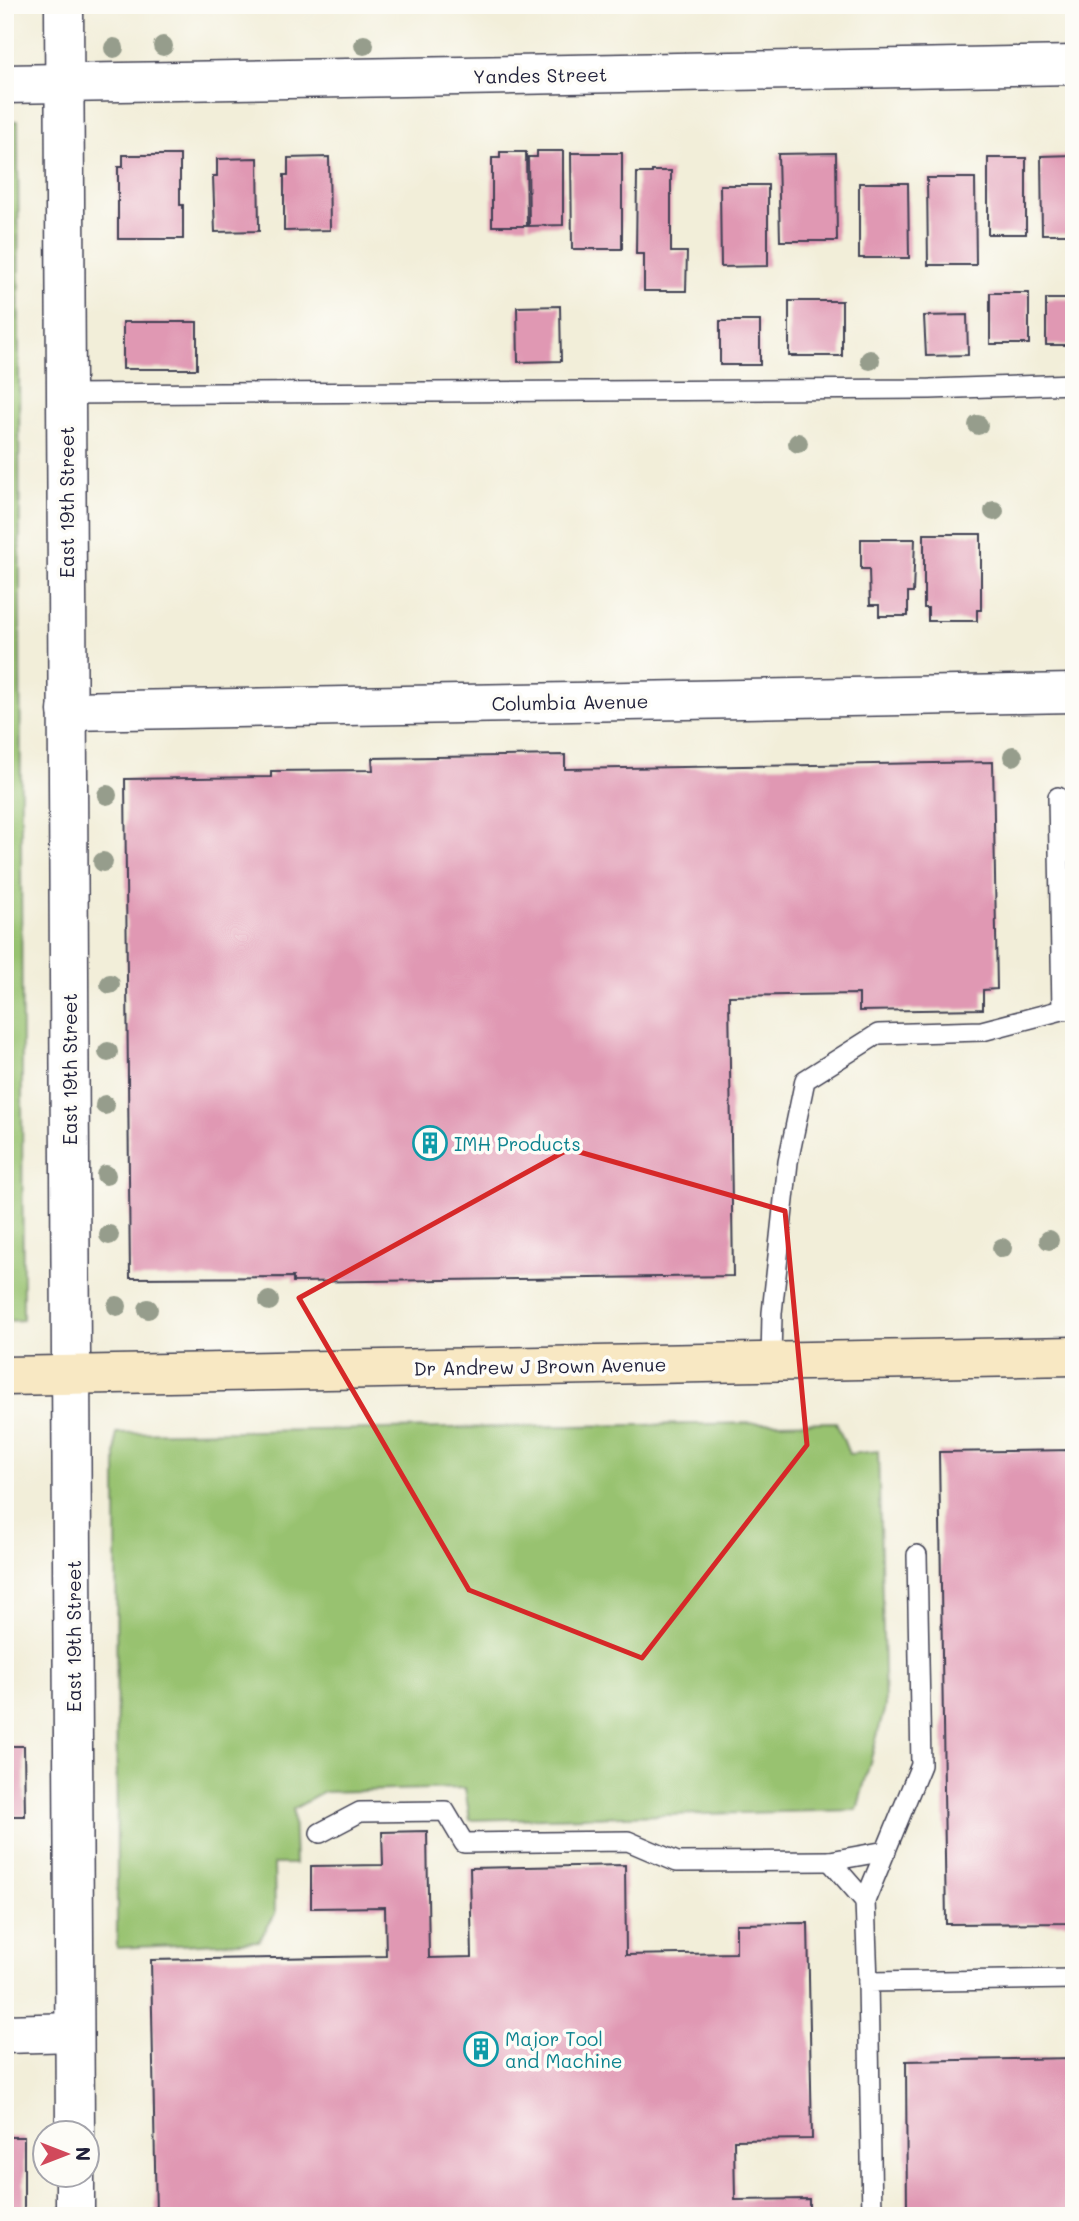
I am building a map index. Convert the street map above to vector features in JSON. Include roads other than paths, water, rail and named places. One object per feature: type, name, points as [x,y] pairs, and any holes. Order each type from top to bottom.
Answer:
[{"type":"main road","name":"Dr Andrew J Brown Avenue","points":[[5,1376],[1074,1356]]},
{"type":"street","name":"East 19th Street","points":[[64,5],[75,2120]]},
{"type":"street","name":"Yandes Street","points":[[5,84],[1074,65]]},
{"type":"street","name":"Columbia Avenue","points":[[67,711],[1074,693]]},
{"type":"street","points":[[5,2034],[74,2032]]},
{"type":"street","points":[[75,2190],[75,2216]]},
{"type":"lane","points":[[65,394],[930,389],[1074,384]]},
{"type":"lane","points":[[771,1362],[772,1313],[788,1162],[805,1080],[878,1034],[982,1031],[1068,1009],[1058,797]]},
{"type":"lane","points":[[872,2216],[869,1982],[865,1901],[921,1765],[917,1555]]},
{"type":"lane","points":[[320,1833],[360,1812],[445,1811],[464,1843],[628,1841],[677,1862],[830,1861],[886,1851]]},
{"type":"lane","points":[[830,1861],[865,1901]]},
{"type":"lane","points":[[869,1982],[1074,1979]]},
{"type":"place","name":"IMH Products","points":[[430,1143]]},
{"type":"place","name":"Major Tool and Machine","points":[[481,2049]]}]
